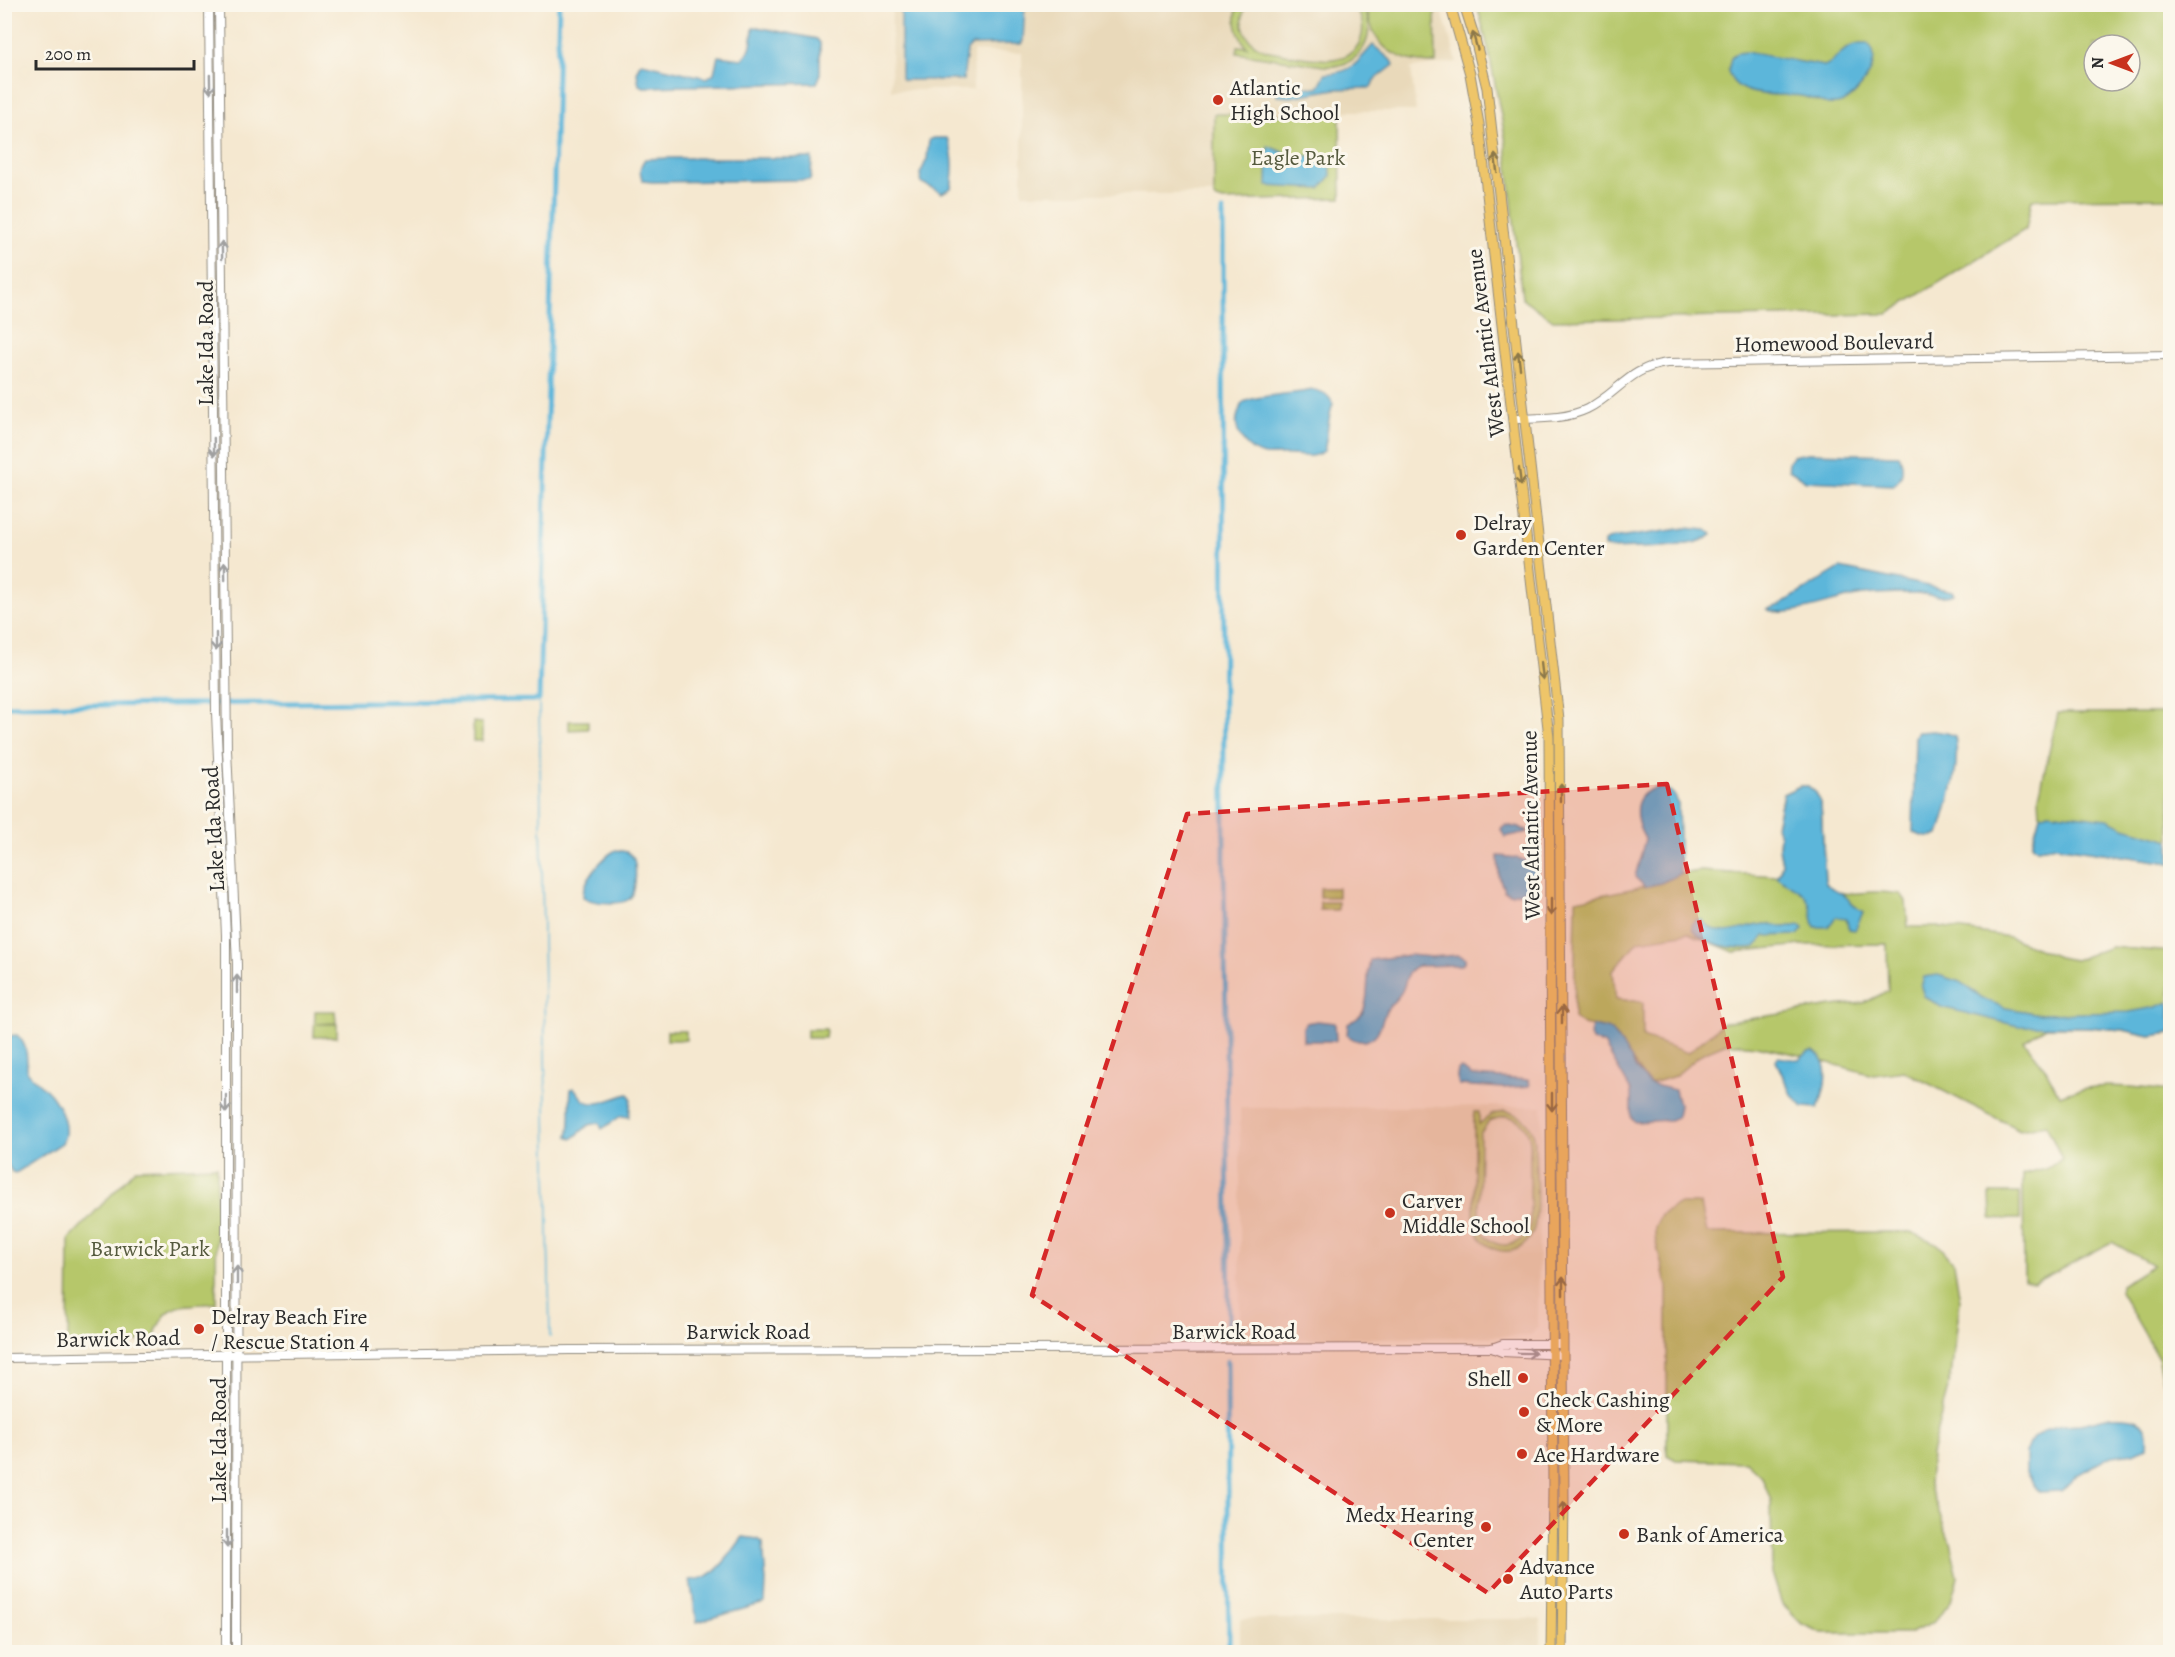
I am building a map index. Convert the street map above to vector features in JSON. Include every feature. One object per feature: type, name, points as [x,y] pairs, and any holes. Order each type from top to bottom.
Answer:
[{"type":"main road","name":"West Atlantic Avenue","points":[[1450,4],[1476,105],[1547,711],[1550,766],[1551,1653]]},
{"type":"main road","name":"West Atlantic Avenue","points":[[1464,4],[1487,88],[1557,695],[1560,743],[1562,1653]]},
{"type":"main road","points":[[1488,198],[1503,221]]},
{"type":"main road","points":[[1533,589],[1545,588]]},
{"type":"main road","points":[[1552,1532],[1558,1539],[1563,1552]]},
{"type":"main road","points":[[1552,1547],[1563,1570]]},
{"type":"street","name":"Lake Ida Road","points":[[209,4],[216,713],[226,935],[226,1653]]},
{"type":"street","name":"Lake Ida Road","points":[[219,4],[227,714],[237,964],[236,1653]]},
{"type":"street","name":"Homewood Boulevard","points":[[1513,419],[1558,417],[1582,411],[1598,402],[1639,370],[1667,363],[2170,355]]},
{"type":"street","name":"Barwick Road","points":[[4,1358],[591,1350],[1492,1348],[1502,1352],[1552,1349],[1563,1344]]},
{"type":"street","name":"Barwick Road","points":[[1552,1349],[1563,1355]]},
{"type":"highlighted area","points":[[1667,784],[1783,1277],[1488,1593],[1032,1295],[1187,814]]},
{"type":"shaded area","name":"Atlantic High School","points":[[892,5],[1440,5],[1457,62],[1411,68],[1416,111],[1313,111],[1290,115],[1214,114],[1214,194],[1022,194],[1022,53],[973,51],[973,90],[891,90]]},
{"type":"shaded area","name":"Carver Middle School","points":[[1542,1106],[1543,1187],[1539,1239],[1538,1327],[1530,1336],[1240,1340],[1240,1108]]},
{"type":"shaded area","points":[[1240,1619],[1541,1619],[1541,1652],[1240,1652]]},
{"type":"green space","points":[[1238,5],[1246,5],[1243,20],[1250,40],[1255,45],[1269,51],[1323,60],[1348,55],[1357,47],[1362,35],[1361,19],[1353,5],[1362,5],[1367,16],[1369,27],[1367,38],[1357,56],[1337,66],[1237,53],[1238,46],[1247,47],[1236,27]]},
{"type":"green space","points":[[1367,5],[1433,5],[1435,8],[1436,63],[1409,60],[1388,50],[1374,32],[1369,20]]},
{"type":"green space","points":[[1477,5],[2170,5],[2170,198],[2032,199],[2026,229],[1888,314],[1553,320],[1522,298],[1505,137],[1488,48]]},
{"type":"green space","name":"Eagle Park","points":[[1313,111],[1340,111],[1341,198],[1223,201],[1214,198],[1214,114],[1290,115]]},
{"type":"green space","points":[[2058,713],[2170,713],[2170,863],[2056,846],[2037,849],[2032,844],[2040,815],[2039,796]]},
{"type":"green space","points":[[569,721],[588,721],[588,729],[569,730]]},
{"type":"green space","points":[[473,722],[482,723],[482,741],[473,741]]},
{"type":"green space","points":[[1800,786],[1808,786],[1816,793],[1821,803],[1825,883],[1843,893],[1901,894],[1906,901],[1908,927],[1943,927],[2009,937],[2058,957],[2075,960],[2111,947],[2170,952],[2170,1033],[2150,1036],[2123,1030],[2090,1027],[2046,1027],[2024,1041],[2045,1068],[2059,1095],[2101,1087],[2170,1091],[2170,1408],[2158,1357],[2120,1291],[2121,1285],[2153,1265],[2112,1242],[2034,1283],[2024,1280],[2023,1175],[2046,1169],[2062,1159],[2046,1125],[2020,1130],[1904,1071],[1873,1075],[1800,1055],[1756,1046],[1727,1043],[1703,1053],[1675,1076],[1650,1084],[1611,1030],[1583,1025],[1574,1018],[1576,900],[1660,883],[1680,874],[1701,871],[1776,876],[1780,872],[1782,863],[1779,848],[1780,835],[1776,827],[1783,794]],"holes":[[[1688,933],[1734,952],[1802,945],[1887,944],[1888,991],[1864,1003],[1723,1023],[1688,1053],[1643,1037],[1643,1002],[1616,999],[1613,971],[1638,941]]]},
{"type":"green space","points":[[1320,888],[1338,888],[1338,897],[1320,897]]},
{"type":"green space","points":[[1320,902],[1338,902],[1338,910],[1320,910]]},
{"type":"green space","points":[[315,1011],[335,1011],[336,1023],[317,1024],[337,1024],[337,1037],[314,1037]]},
{"type":"green space","points":[[807,1029],[826,1029],[825,1038],[807,1038]]},
{"type":"green space","points":[[667,1031],[686,1031],[686,1040],[667,1040]]},
{"type":"green space","points":[[1504,1111],[1521,1117],[1532,1130],[1535,1142],[1537,1202],[1535,1224],[1527,1241],[1519,1248],[1510,1251],[1500,1251],[1483,1241],[1477,1232],[1474,1220],[1474,1112],[1479,1112],[1479,1124],[1491,1115]],"holes":[[[1505,1116],[1522,1124],[1530,1142],[1530,1224],[1526,1234],[1519,1240],[1503,1245],[1488,1238],[1479,1220],[1480,1134],[1489,1121]]]},
{"type":"green space","name":"Barwick Park","points":[[217,1166],[216,1303],[183,1306],[168,1312],[157,1328],[153,1341],[68,1344],[69,1239],[136,1169]]},
{"type":"green space","points":[[1990,1193],[2020,1193],[2020,1219],[1991,1219]]},
{"type":"green space","points":[[1678,1204],[1701,1204],[1707,1233],[1911,1232],[1938,1244],[1954,1263],[1960,1301],[1951,1376],[1931,1454],[1929,1485],[1950,1542],[1958,1577],[1951,1601],[1934,1622],[1911,1633],[1822,1633],[1802,1624],[1782,1604],[1772,1573],[1771,1501],[1762,1477],[1746,1462],[1676,1460],[1667,1455],[1667,1287],[1655,1238],[1655,1227],[1661,1215]]},
{"type":"water","points":[[901,5],[927,5],[946,12],[966,11],[986,5],[1025,5],[1023,41],[1021,44],[972,45],[967,50],[963,80],[903,80],[901,78]]},
{"type":"water","points":[[753,28],[817,39],[820,43],[820,76],[817,83],[644,87],[639,85],[637,73],[642,63],[707,78],[714,73],[718,56],[742,59],[748,53]]},
{"type":"water","points":[[1860,44],[1868,44],[1873,51],[1872,68],[1862,86],[1841,103],[1826,104],[1801,96],[1759,94],[1740,87],[1732,81],[1728,71],[1731,58],[1737,53],[1746,52],[1824,66],[1843,51]]},
{"type":"water","points":[[1373,45],[1394,65],[1376,79],[1370,88],[1335,89],[1291,97],[1277,96],[1278,84],[1318,88],[1325,74],[1353,66]]},
{"type":"water","points":[[947,138],[953,156],[951,188],[942,193],[922,183],[920,174],[927,159],[929,140]]},
{"type":"water","points":[[1268,146],[1292,156],[1330,156],[1331,176],[1320,189],[1267,186]]},
{"type":"water","points":[[812,158],[811,177],[810,180],[643,181],[640,170],[645,159]]},
{"type":"water","points":[[1313,390],[1325,394],[1333,404],[1324,451],[1309,456],[1265,455],[1252,450],[1242,440],[1237,421],[1243,403],[1258,398]]},
{"type":"water","points":[[1808,453],[1899,455],[1902,472],[1893,485],[1806,481],[1789,470],[1788,462],[1792,456]]},
{"type":"water","points":[[1686,528],[1706,530],[1712,534],[1694,543],[1680,545],[1611,549],[1604,547],[1604,542],[1611,539]]},
{"type":"water","points":[[1840,568],[1952,591],[1954,594],[1944,596],[1913,593],[1870,594],[1798,611],[1775,612],[1767,609],[1780,605]]},
{"type":"water","points":[[1933,731],[1955,736],[1956,761],[1953,786],[1939,835],[1929,837],[1913,832],[1915,736],[1918,732]]},
{"type":"water","points":[[1800,786],[1808,786],[1816,793],[1821,803],[1825,883],[1843,894],[1863,912],[1855,930],[1849,929],[1846,918],[1836,917],[1828,927],[1815,927],[1810,905],[1804,895],[1776,876],[1780,872],[1782,863],[1779,848],[1780,835],[1776,827],[1783,794]]},
{"type":"water","points":[[1656,788],[1670,792],[1675,796],[1678,804],[1680,874],[1661,883],[1645,887],[1635,877],[1645,839],[1638,824],[1637,809],[1642,796]]},
{"type":"water","points":[[2048,812],[2108,819],[2124,827],[2170,840],[2170,863],[2056,846],[2037,849],[2032,844],[2040,815]]},
{"type":"water","points":[[1506,825],[1528,832],[1505,837],[1501,830]]},
{"type":"water","points":[[616,850],[633,857],[636,876],[632,896],[623,902],[616,903],[583,897],[589,877],[605,858]]},
{"type":"water","points":[[1498,856],[1519,859],[1533,865],[1537,869],[1534,888],[1512,894],[1504,891],[1499,876]]},
{"type":"water","points":[[1702,920],[1717,931],[1725,932],[1768,924],[1801,925],[1803,929],[1798,935],[1764,936],[1756,947],[1739,948],[1721,946],[1698,935],[1692,929],[1692,923]]},
{"type":"water","points":[[1409,955],[1431,957],[1459,955],[1465,958],[1465,962],[1461,965],[1413,968],[1402,992],[1388,1008],[1374,1036],[1362,1041],[1347,1035],[1348,1024],[1360,1016],[1365,1006],[1370,960]]},
{"type":"water","points":[[1938,975],[1960,982],[1984,999],[2006,1008],[2041,1014],[2129,1012],[2170,1002],[2170,1033],[2150,1036],[2123,1030],[2090,1027],[2018,1026],[1941,1007],[1924,996],[1921,987],[1924,977]]},
{"type":"water","points":[[1317,1021],[1335,1023],[1336,1041],[1303,1041],[1303,1027],[1306,1023]]},
{"type":"water","points":[[1593,1026],[1611,1030],[1632,1059],[1635,1068],[1650,1084],[1675,1090],[1679,1105],[1677,1117],[1670,1120],[1635,1122],[1631,1117],[1631,1091],[1604,1044],[1592,1041],[1590,1034]]},
{"type":"water","points":[[17,1035],[25,1047],[27,1071],[54,1100],[61,1112],[65,1131],[62,1143],[16,1173],[12,1172],[5,1161],[4,1044],[8,1036]]},
{"type":"water","points":[[1813,1051],[1823,1062],[1826,1077],[1818,1108],[1803,1107],[1791,1094],[1776,1061],[1778,1057],[1799,1060],[1808,1052]]},
{"type":"water","points":[[1461,1068],[1472,1076],[1529,1080],[1530,1086],[1503,1088],[1459,1085],[1457,1077],[1458,1070]]},
{"type":"water","points":[[574,1088],[584,1100],[595,1103],[629,1094],[631,1098],[629,1117],[621,1116],[602,1129],[599,1123],[589,1125],[572,1139],[568,1136],[571,1089]]},
{"type":"water","points":[[2110,1417],[2133,1418],[2143,1424],[2146,1430],[2147,1447],[2134,1453],[2111,1456],[2077,1475],[2061,1491],[2039,1492],[2026,1473],[2026,1453],[2032,1439],[2044,1430]]},
{"type":"water","points":[[743,1537],[758,1539],[763,1543],[765,1603],[697,1622],[690,1580],[699,1579],[715,1571]]},
{"type":"waterway","points":[[4,706],[539,700],[559,4]]},
{"type":"waterway","points":[[1223,211],[1224,857],[1229,1319],[1227,1335]]},
{"type":"waterway","points":[[539,700],[550,1337]]},
{"type":"waterway","points":[[1227,1361],[1229,1652]]},
{"type":"place","name":"Atlantic High School","points":[[1218,100]]},
{"type":"place","name":"Delray Garden Center","points":[[1461,535]]},
{"type":"place","name":"Carver Middle School","points":[[1390,1213]]},
{"type":"place","name":"Delray Beach Fire / Rescue Station 4","points":[[199,1329]]},
{"type":"place","name":"Shell","points":[[1523,1378]]},
{"type":"place","name":"Check Cashing & More","points":[[1524,1412]]},
{"type":"place","name":"Ace Hardware","points":[[1522,1454]]},
{"type":"place","name":"Medx Hearing Center","points":[[1486,1527]]},
{"type":"place","name":"Bank of America","points":[[1624,1534]]},
{"type":"place","name":"Advance Auto Parts","points":[[1508,1579]]}]
